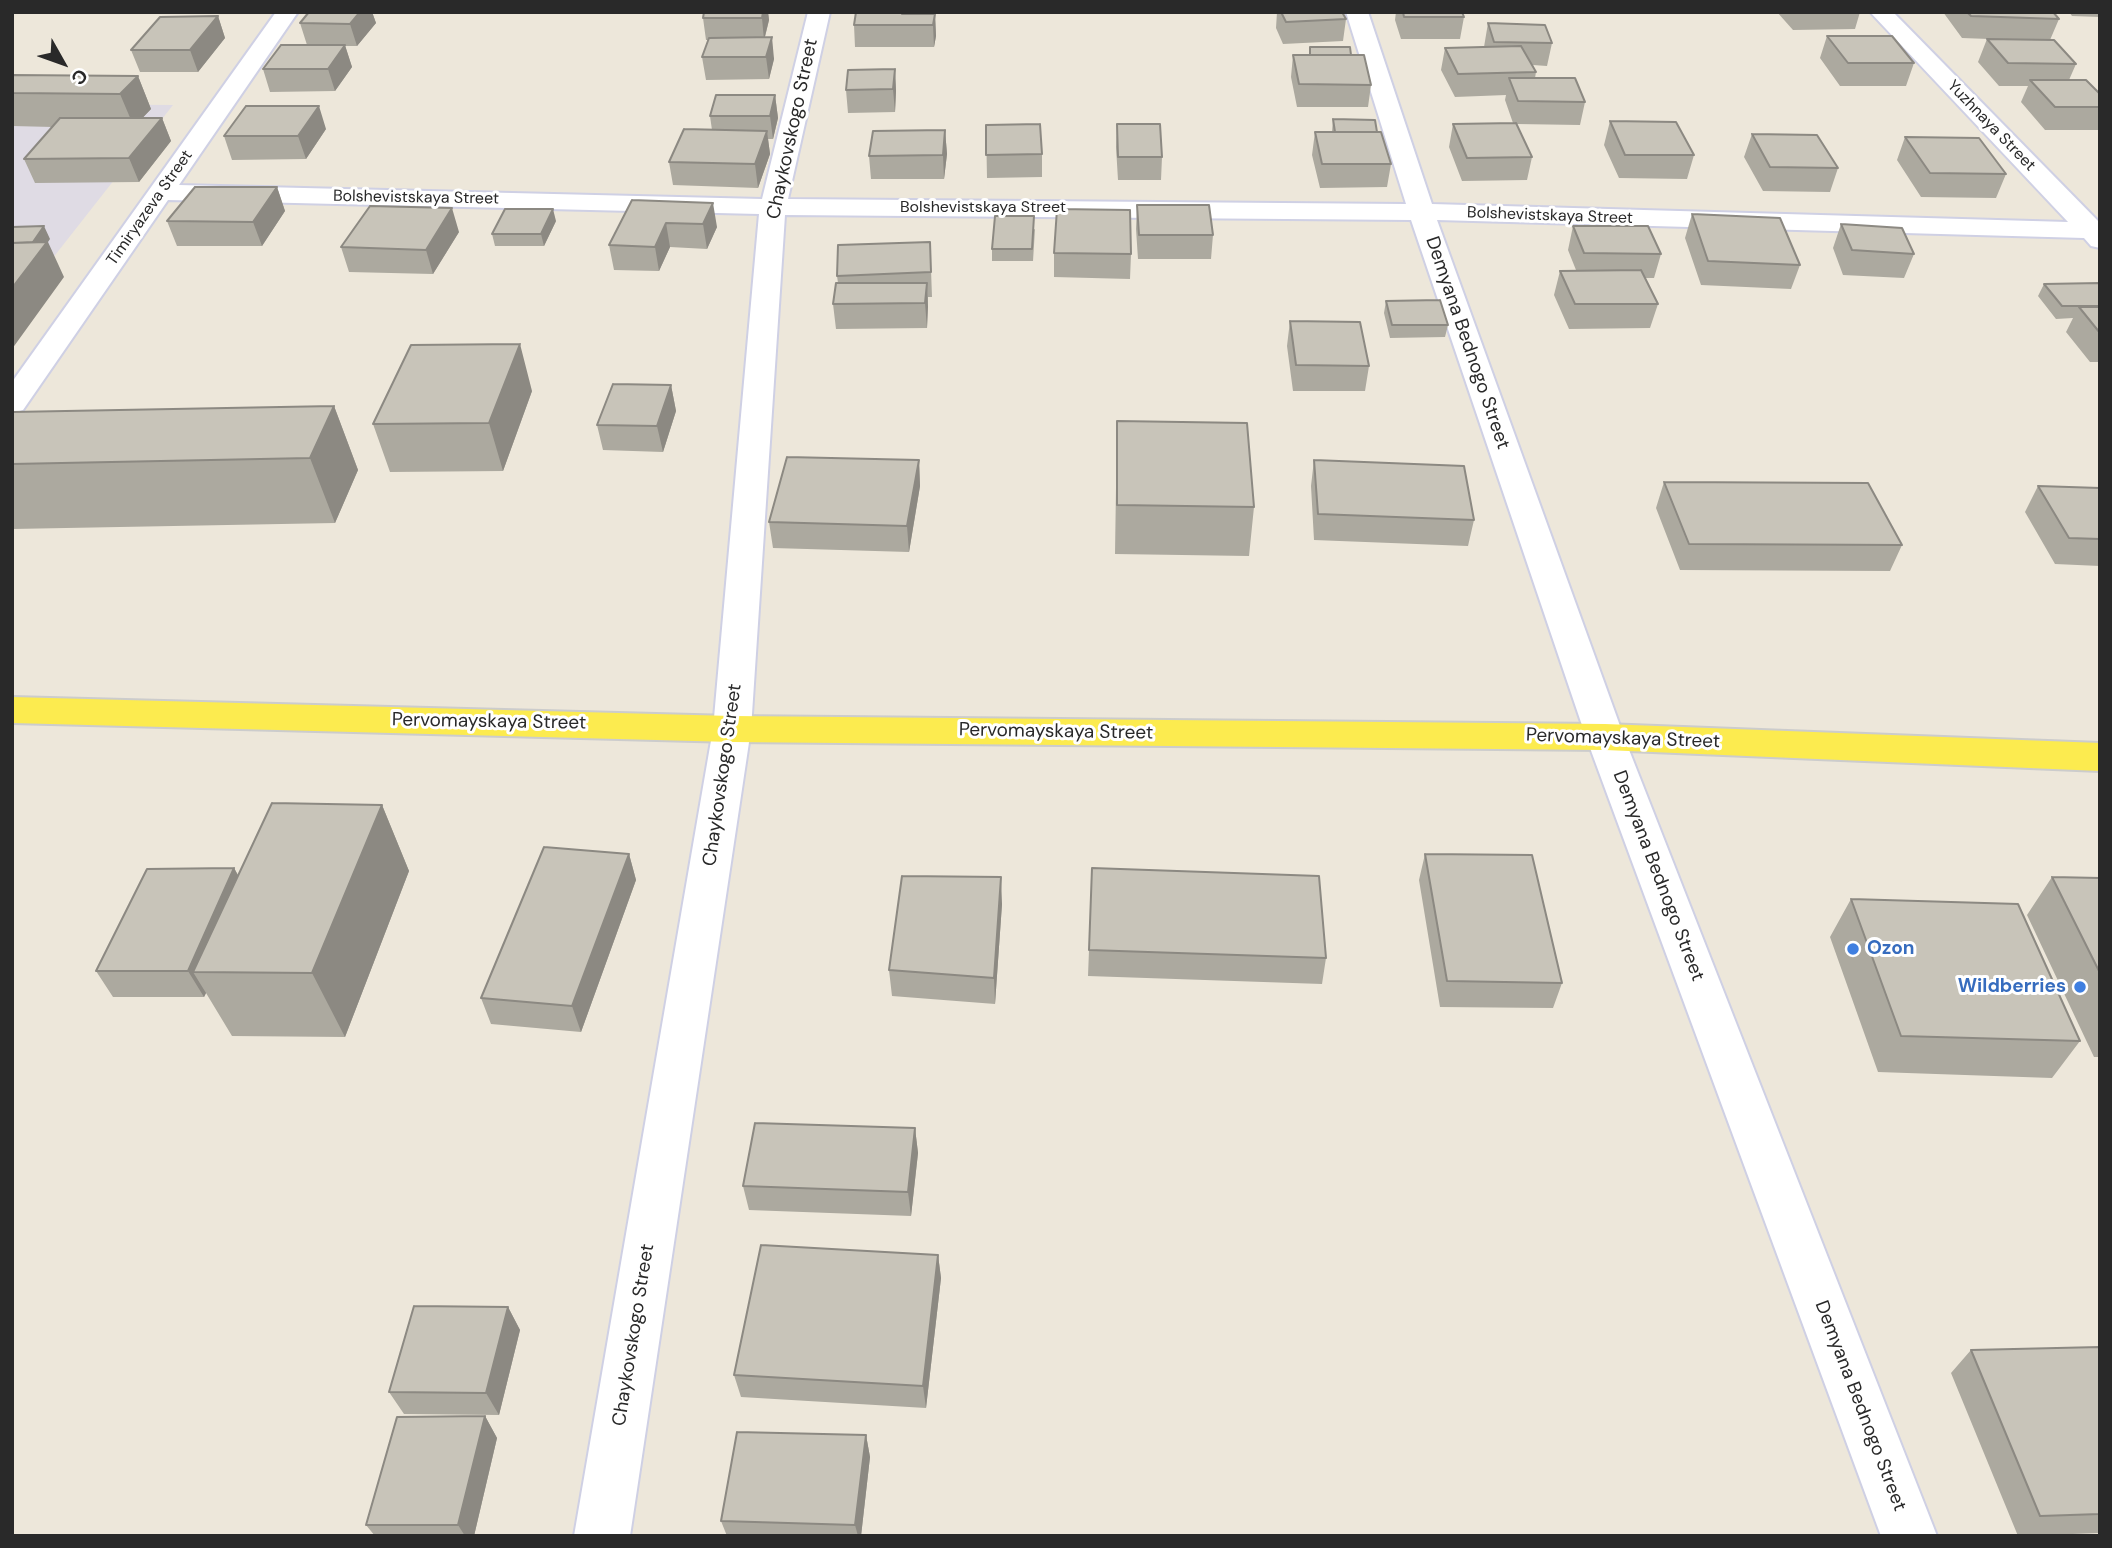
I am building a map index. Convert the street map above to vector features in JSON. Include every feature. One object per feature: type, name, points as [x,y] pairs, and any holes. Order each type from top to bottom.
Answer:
[{"type":"main road","name":"Pervomayskaya Street","points":[[12,710],[732,729],[1605,737],[2100,757]]},
{"type":"street","name":"Timiryazeva Street","points":[[12,404],[288,12]]},
{"type":"street","name":"Chaykovskogo Street","points":[[602,1536],[732,729],[773,206],[819,12]]},
{"type":"street","name":"Demyana Bednogo Street","points":[[1357,12],[1421,212],[1605,737],[1909,1536]]},
{"type":"street","name":"Yuzhnaya Street","points":[[1881,12],[2097,234]]},
{"type":"street","name":"Bolshevistskaya Street","points":[[160,192],[773,206],[1421,212],[2097,234]]},
{"type":"shaded area","points":[[12,104],[173,105],[12,310]]},
{"type":"building","points":[[309,12],[360,12],[350,24],[300,23]]},
{"type":"building","points":[[704,12],[763,12],[762,18],[703,18]]},
{"type":"building","points":[[856,12],[935,14],[933,25],[854,25]]},
{"type":"building","points":[[1281,12],[1342,12],[1346,19],[1286,22]]},
{"type":"building","points":[[1403,12],[1462,12],[1464,17],[1404,17]]},
{"type":"building","points":[[1967,12],[2053,12],[2059,19],[1971,16]]},
{"type":"building","points":[[218,16],[190,50],[131,50],[160,17]]},
{"type":"building","points":[[1488,23],[1545,25],[1552,43],[1494,42]]},
{"type":"building","points":[[1827,36],[1892,36],[1914,63],[1848,63]]},
{"type":"building","points":[[772,37],[766,57],[702,57],[709,38]]},
{"type":"building","points":[[1987,39],[2054,40],[2076,64],[2008,63]]},
{"type":"building","points":[[281,45],[345,45],[328,69],[263,69]]},
{"type":"building","points":[[1521,46],[1536,72],[1458,74],[1445,48]]},
{"type":"building","points":[[1310,47],[1350,47],[1351,55],[1310,55]]},
{"type":"building","points":[[1293,55],[1364,55],[1371,85],[1299,84]]},
{"type":"building","points":[[895,69],[893,89],[846,90],[848,70]]},
{"type":"building","points":[[12,75],[138,76],[120,94],[12,93]]},
{"type":"building","points":[[1509,78],[1575,78],[1585,102],[1518,101]]},
{"type":"building","points":[[2030,80],[2086,80],[2100,94],[2100,107],[2055,107]]},
{"type":"building","points":[[716,95],[775,95],[770,116],[710,116]]},
{"type":"building","points":[[246,106],[319,106],[298,136],[224,136]]},
{"type":"building","points":[[60,118],[162,118],[129,158],[24,159]]},
{"type":"building","points":[[1333,119],[1375,120],[1377,132],[1335,132]]},
{"type":"building","points":[[1610,121],[1676,122],[1694,155],[1625,155]]},
{"type":"building","points":[[1516,123],[1532,157],[1467,158],[1453,124]]},
{"type":"building","points":[[1040,124],[1042,154],[986,155],[986,125]]},
{"type":"building","points":[[1117,124],[1160,124],[1162,157],[1118,157]]},
{"type":"building","points":[[684,129],[767,131],[755,164],[669,162]]},
{"type":"building","points":[[945,130],[943,155],[869,156],[873,131]]},
{"type":"building","points":[[1315,132],[1381,132],[1391,164],[1322,164]]},
{"type":"building","points":[[1752,134],[1817,135],[1838,168],[1770,167]]},
{"type":"building","points":[[1905,137],[1979,138],[2006,174],[1930,173]]},
{"type":"building","points":[[195,187],[277,187],[253,222],[167,221]]},
{"type":"building","points":[[632,200],[713,203],[703,224],[666,223],[655,247],[609,245]]},
{"type":"building","points":[[1137,205],[1209,205],[1213,235],[1139,235]]},
{"type":"building","points":[[370,206],[452,208],[426,250],[341,247]]},
{"type":"building","points":[[505,209],[553,209],[541,234],[492,234]]},
{"type":"building","points":[[1057,209],[1130,210],[1131,254],[1054,253]]},
{"type":"building","points":[[1692,214],[1780,218],[1800,265],[1708,261]]},
{"type":"building","points":[[995,216],[1034,216],[1032,249],[992,249]]},
{"type":"building","points":[[1841,224],[1902,228],[1914,254],[1852,250]]},
{"type":"building","points":[[44,226],[33,242],[12,243],[12,227]]},
{"type":"building","points":[[1573,226],[1648,226],[1661,254],[1584,253]]},
{"type":"building","points":[[47,242],[12,288],[12,243]]},
{"type":"building","points":[[930,242],[931,272],[837,276],[838,245]]},
{"type":"building","points":[[1641,270],[1658,304],[1575,304],[1560,271]]},
{"type":"building","points":[[836,283],[927,283],[925,303],[833,304]]},
{"type":"building","points":[[2100,283],[2100,306],[2062,306],[2044,284]]},
{"type":"building","points":[[1440,300],[1448,325],[1392,325],[1386,301]]},
{"type":"building","points":[[2079,307],[2100,307],[2100,333]]},
{"type":"building","points":[[1290,321],[1360,322],[1369,366],[1296,365]]},
{"type":"building","points":[[520,344],[489,423],[373,424],[411,345]]},
{"type":"building","points":[[613,384],[671,385],[657,426],[597,425]]},
{"type":"building","points":[[334,406],[310,458],[12,464],[12,412]]},
{"type":"building","points":[[1117,421],[1247,423],[1254,507],[1117,505]]},
{"type":"building","points":[[787,457],[919,460],[907,526],[769,522]]},
{"type":"building","points":[[1314,460],[1464,466],[1474,520],[1318,514]]},
{"type":"building","points":[[1664,482],[1868,483],[1902,545],[1689,544]]},
{"type":"building","points":[[2038,486],[2100,488],[2100,539],[2069,538]]},
{"type":"building","points":[[272,803],[382,805],[312,973],[193,972]]},
{"type":"building","points":[[544,847],[629,854],[572,1006],[481,998]]},
{"type":"building","points":[[1425,854],[1532,855],[1562,983],[1447,981]]},
{"type":"building","points":[[234,868],[188,971],[96,971],[147,869]]},
{"type":"building","points":[[1092,868],[1319,876],[1326,958],[1089,950]]},
{"type":"building","points":[[902,876],[1001,877],[994,978],[889,970]]},
{"type":"building","points":[[2052,877],[2100,878],[2100,973]]},
{"type":"building","points":[[1851,899],[2018,904],[2080,1041],[1901,1036]]},
{"type":"building","points":[[755,1123],[915,1128],[908,1192],[743,1186]]},
{"type":"building","points":[[761,1245],[938,1255],[923,1386],[734,1375]]},
{"type":"building","points":[[414,1306],[508,1307],[486,1393],[389,1392]]},
{"type":"building","points":[[2100,1347],[2100,1514],[2040,1516],[1971,1350]]},
{"type":"building","points":[[485,1416],[458,1525],[366,1525],[397,1417]]},
{"type":"building","points":[[737,1432],[866,1435],[855,1525],[721,1521]]},
{"type":"place","name":"Ozon","points":[[1853,949]]},
{"type":"place","name":"Wildberries","points":[[2080,987]]}]
